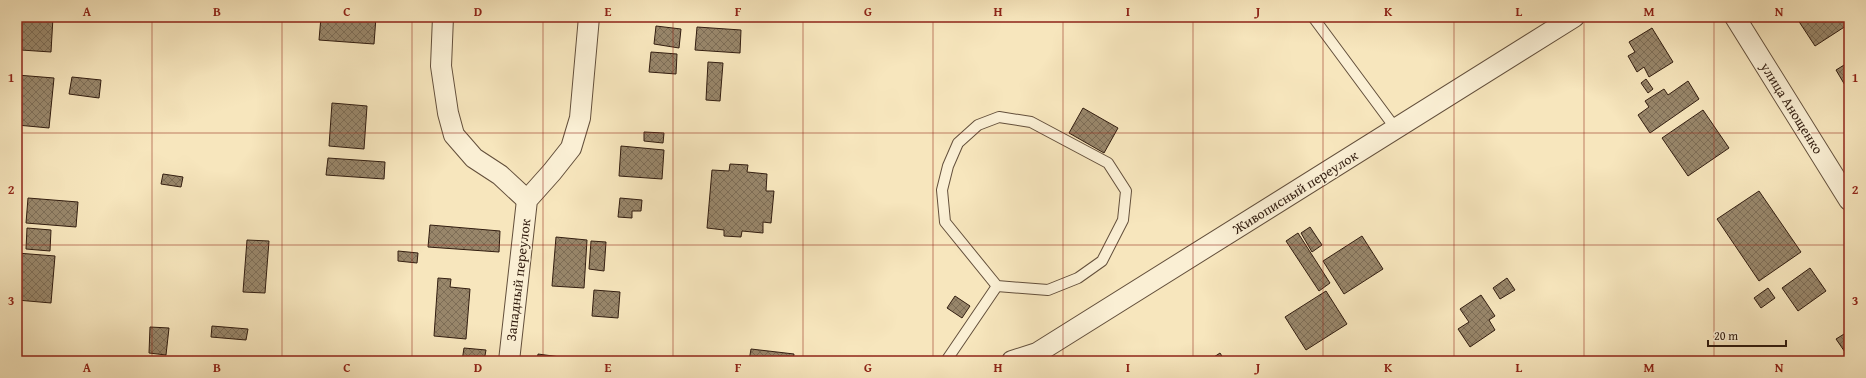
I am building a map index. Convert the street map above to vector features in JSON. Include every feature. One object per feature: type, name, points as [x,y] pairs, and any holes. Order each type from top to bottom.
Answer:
[{"type":"street","name":"Западный переулок","points":[[443,17],[441,66],[448,113],[454,135],[474,158],[500,175],[527,200]]},
{"type":"street","name":"Западный переулок","points":[[509,361],[527,200],[571,148],[580,118],[589,17]]},
{"type":"street","name":"Живописный переулок","points":[[1012,361],[1037,353],[1574,17]]},
{"type":"street","name":"улица Анощенко","points":[[1735,17],[1849,200]]},
{"type":"lane","points":[[1314,17],[1396,129]]},
{"type":"lane","points":[[999,117],[1031,122],[1108,162],[1126,191],[1124,220],[1102,261],[1078,278],[1048,290],[997,286],[945,222],[942,190],[948,166],[958,143],[978,125],[999,117]]},
{"type":"lane","points":[[946,361],[997,286]]},
{"type":"building","points":[[18,17],[53,17],[51,52],[21,50],[22,39],[17,38]]},
{"type":"building","points":[[321,17],[376,17],[374,44],[319,40]]},
{"type":"building","points":[[1796,17],[1849,17],[1849,24],[1815,46]]},
{"type":"building","points":[[656,26],[681,29],[679,48],[654,44]]},
{"type":"building","points":[[697,27],[741,30],[740,53],[695,50]]},
{"type":"building","points":[[1652,28],[1673,62],[1649,77],[1644,67],[1637,72],[1628,56],[1635,52],[1629,42]]},
{"type":"building","points":[[651,52],[677,54],[676,74],[649,72]]},
{"type":"building","points":[[708,62],[723,63],[720,101],[706,100]]},
{"type":"building","points":[[1849,62],[1849,92],[1836,70]]},
{"type":"building","points":[[17,75],[54,78],[49,128],[17,125]]},
{"type":"building","points":[[72,77],[101,80],[99,98],[69,94]]},
{"type":"building","points":[[1646,79],[1653,89],[1648,93],[1641,83]]},
{"type":"building","points":[[1688,81],[1699,99],[1650,133],[1638,115],[1649,107],[1645,101],[1664,89],[1668,95]]},
{"type":"building","points":[[332,103],[367,106],[364,149],[329,146]]},
{"type":"building","points":[[1083,108],[1118,128],[1104,153],[1069,133]]},
{"type":"building","points":[[1703,110],[1729,148],[1688,176],[1662,138]]},
{"type":"building","points":[[644,132],[664,133],[663,143],[644,141]]},
{"type":"building","points":[[621,146],[664,150],[662,179],[619,176]]},
{"type":"building","points":[[328,158],[385,162],[384,179],[326,175]]},
{"type":"building","points":[[730,164],[748,165],[747,172],[767,174],[766,191],[774,191],[771,223],[763,222],[763,233],[742,231],[741,237],[724,236],[724,230],[707,228],[712,170],[729,171]]},
{"type":"building","points":[[163,174],[183,177],[181,187],[161,184]]},
{"type":"building","points":[[1759,191],[1801,252],[1759,281],[1717,219]]},
{"type":"building","points":[[28,198],[78,202],[76,227],[26,223]]},
{"type":"building","points":[[620,198],[642,200],[641,211],[632,211],[632,218],[618,217]]},
{"type":"building","points":[[430,225],[500,231],[499,252],[428,247]]},
{"type":"building","points":[[1310,227],[1322,245],[1312,252],[1301,233]]},
{"type":"building","points":[[27,228],[51,230],[50,251],[26,249]]},
{"type":"building","points":[[1298,233],[1330,283],[1319,291],[1286,241]]},
{"type":"building","points":[[1362,236],[1383,269],[1344,294],[1323,261]]},
{"type":"building","points":[[556,237],[587,240],[584,288],[552,286]]},
{"type":"building","points":[[247,240],[269,241],[265,293],[243,292]]},
{"type":"building","points":[[591,241],[606,242],[604,271],[589,269]]},
{"type":"building","points":[[398,251],[418,253],[417,263],[398,261]]},
{"type":"building","points":[[17,253],[55,256],[51,303],[17,300]]},
{"type":"building","points":[[1810,268],[1826,291],[1798,311],[1782,288]]},
{"type":"building","points":[[438,278],[451,279],[450,287],[470,289],[466,339],[434,336]]},
{"type":"building","points":[[1507,278],[1515,290],[1500,299],[1493,288]]},
{"type":"building","points":[[1768,288],[1775,298],[1761,308],[1754,298]]},
{"type":"building","points":[[594,290],[620,292],[618,318],[592,316]]},
{"type":"building","points":[[1326,291],[1347,324],[1306,350],[1285,317]]},
{"type":"building","points":[[1481,295],[1495,316],[1489,320],[1495,330],[1470,347],[1458,329],[1469,322],[1460,309]]},
{"type":"building","points":[[955,296],[970,306],[962,318],[947,308]]},
{"type":"building","points":[[212,326],[248,329],[246,340],[211,337]]},
{"type":"building","points":[[150,327],[169,328],[166,355],[149,353]]},
{"type":"building","points":[[1849,331],[1849,354],[1847,355],[1836,339]]},
{"type":"building","points":[[464,348],[486,350],[484,361],[462,361]]},
{"type":"building","points":[[751,349],[794,354],[793,361],[749,361]]},
{"type":"building","points":[[1220,353],[1225,361],[1208,361]]},
{"type":"building","points":[[538,354],[590,361],[537,361]]},
{"type":"building","points":[[298,357],[317,359],[317,361],[297,361]]}]
